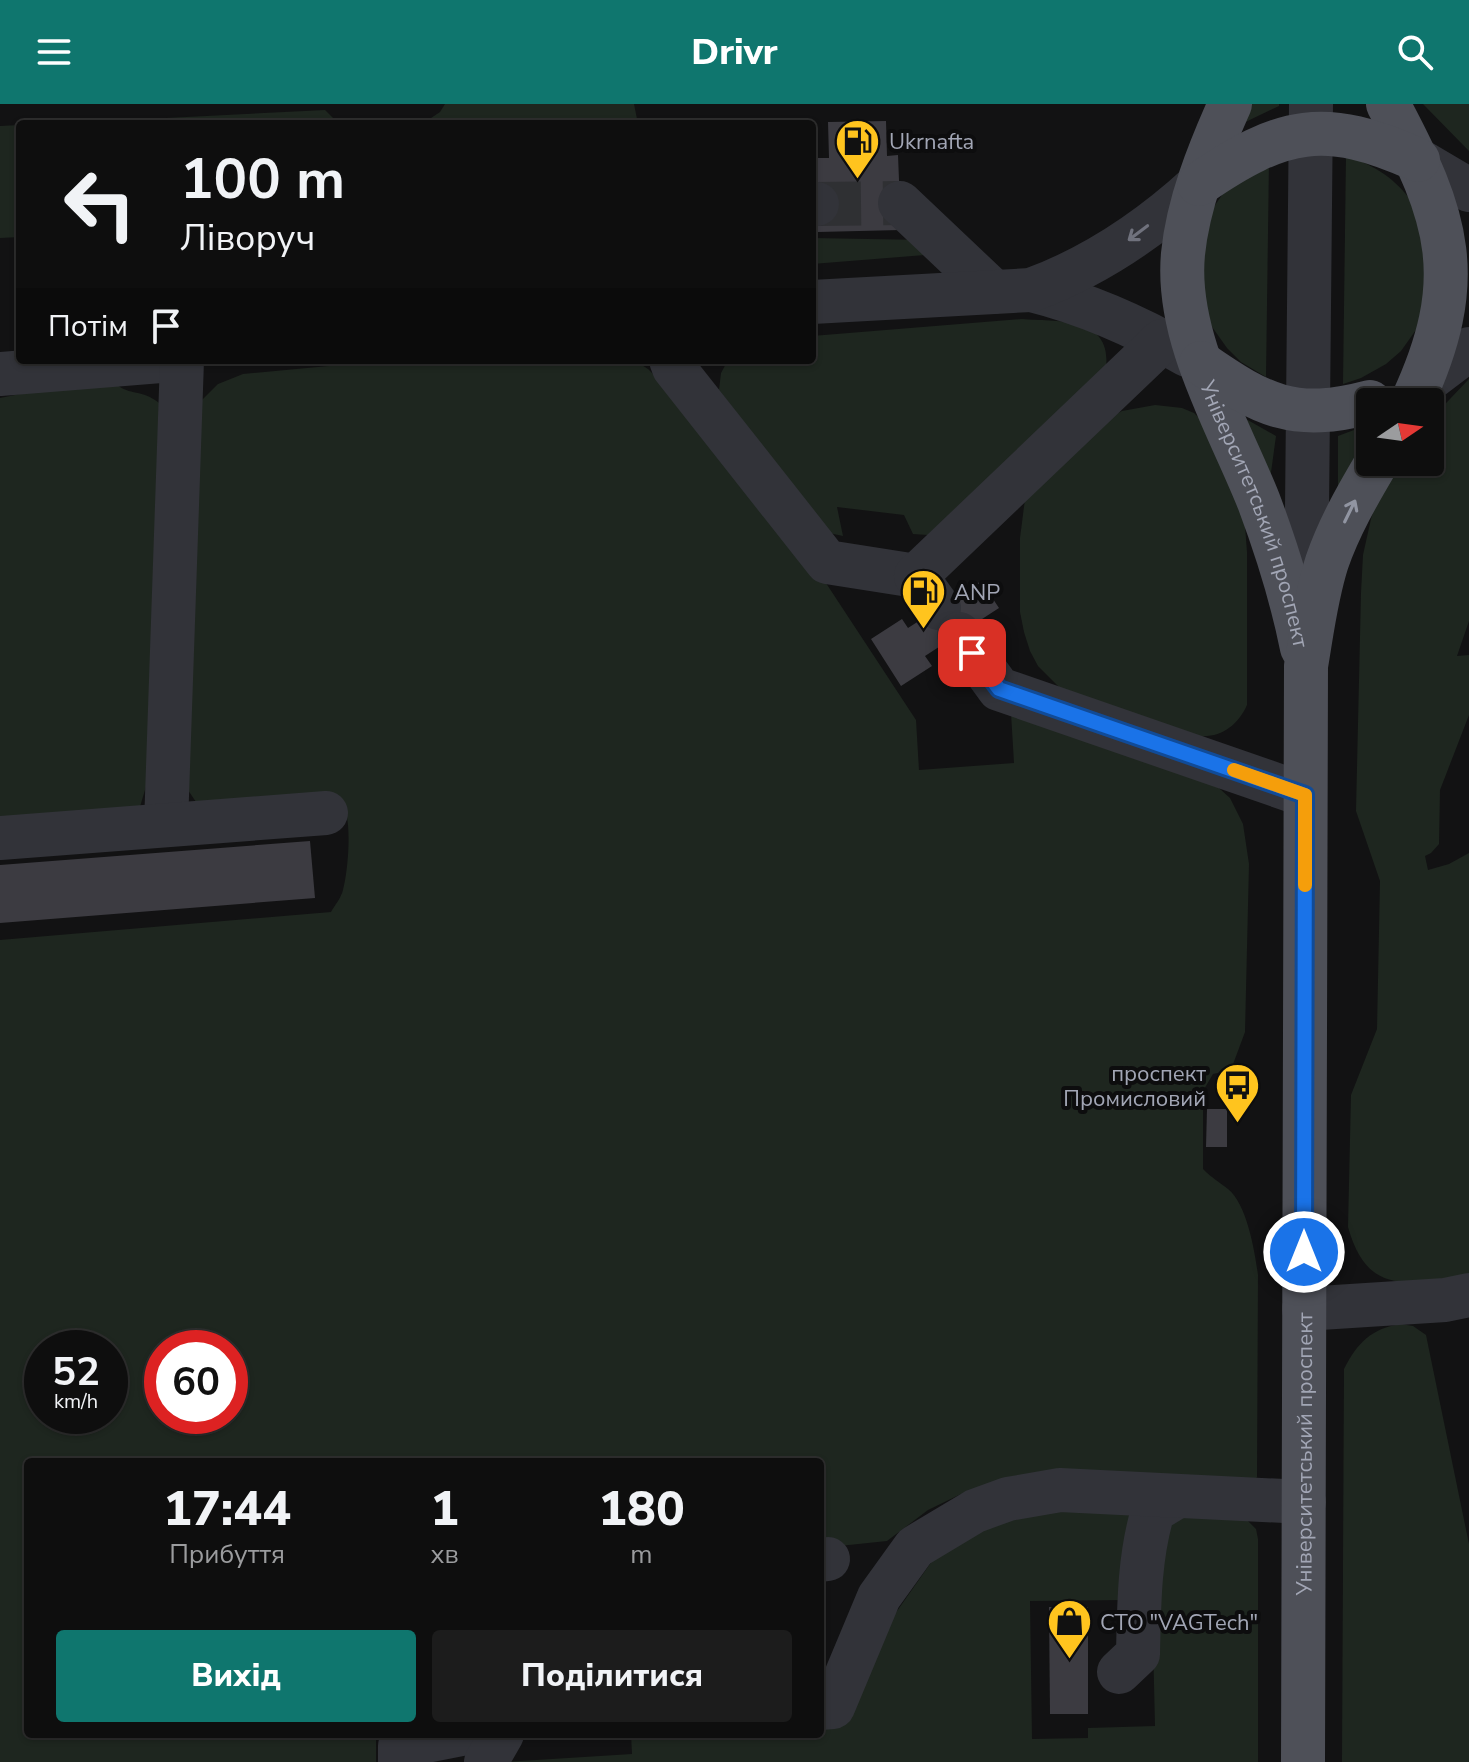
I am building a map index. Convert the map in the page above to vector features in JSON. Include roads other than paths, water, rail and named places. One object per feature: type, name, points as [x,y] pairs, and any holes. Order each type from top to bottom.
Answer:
[{"type":"main road","name":"Університетський проспект","points":[[1230,104],[1199,184],[1187,229],[1183,278],[1189,322],[1201,363],[1268,528],[1294,606],[1306,666]]},
{"type":"main road","points":[[1388,104],[1418,160],[1448,232],[1454,290],[1440,339],[1419,388]]},
{"type":"main road","points":[[1199,184],[1240,156],[1311,118],[1336,134],[1379,143],[1418,160]]},
{"type":"main road","points":[[1201,363],[1250,396],[1268,404],[1308,412],[1356,405]]},
{"type":"main road","name":"Університетський проспект","points":[[1303,1762],[1306,666],[1319,591],[1328,560],[1369,476]]},
{"type":"street","points":[[1306,666],[1311,118]]},
{"type":"street","points":[[1418,160],[1469,190]]},
{"type":"street","points":[[816,302],[1013,291],[1062,278],[1118,248],[1199,184]]},
{"type":"street","points":[[900,203],[1013,291],[1090,307],[1201,363]]},
{"type":"street","points":[[938,606],[1162,341]]},
{"type":"street","points":[[1423,388],[1469,349]]},
{"type":"street","points":[[0,374],[124,364]]},
{"type":"street","points":[[166,825],[182,364]]},
{"type":"street","points":[[672,364],[827,562],[938,606],[999,689],[1305,795]]},
{"type":"street","points":[[0,838],[326,813]]},
{"type":"street","points":[[1304,1309],[1445,1300],[1469,1295]]},
{"type":"street","points":[[824,1708],[833,1707],[879,1597],[915,1547],[975,1511],[1008,1499],[1060,1490],[1304,1502]]},
{"type":"street","points":[[1119,1672],[1138,1654],[1141,1586],[1147,1531],[1153,1511],[1178,1496]]},
{"type":"street","points":[[400,1762],[400,1746],[441,1738]]},
{"type":"street","points":[[486,1762],[500,1738]]},
{"type":"tunnel","points":[[817,204],[900,203]]},
{"type":"place","name":"Ukrnafta","points":[[858,180]]},
{"type":"place","name":"ANP","points":[[923,631]]},
{"type":"place","name":"проспект Промисловий","points":[[1237,1125]]},
{"type":"place","name":"СТО \"VAGTech\"","points":[[1069,1661]]}]
